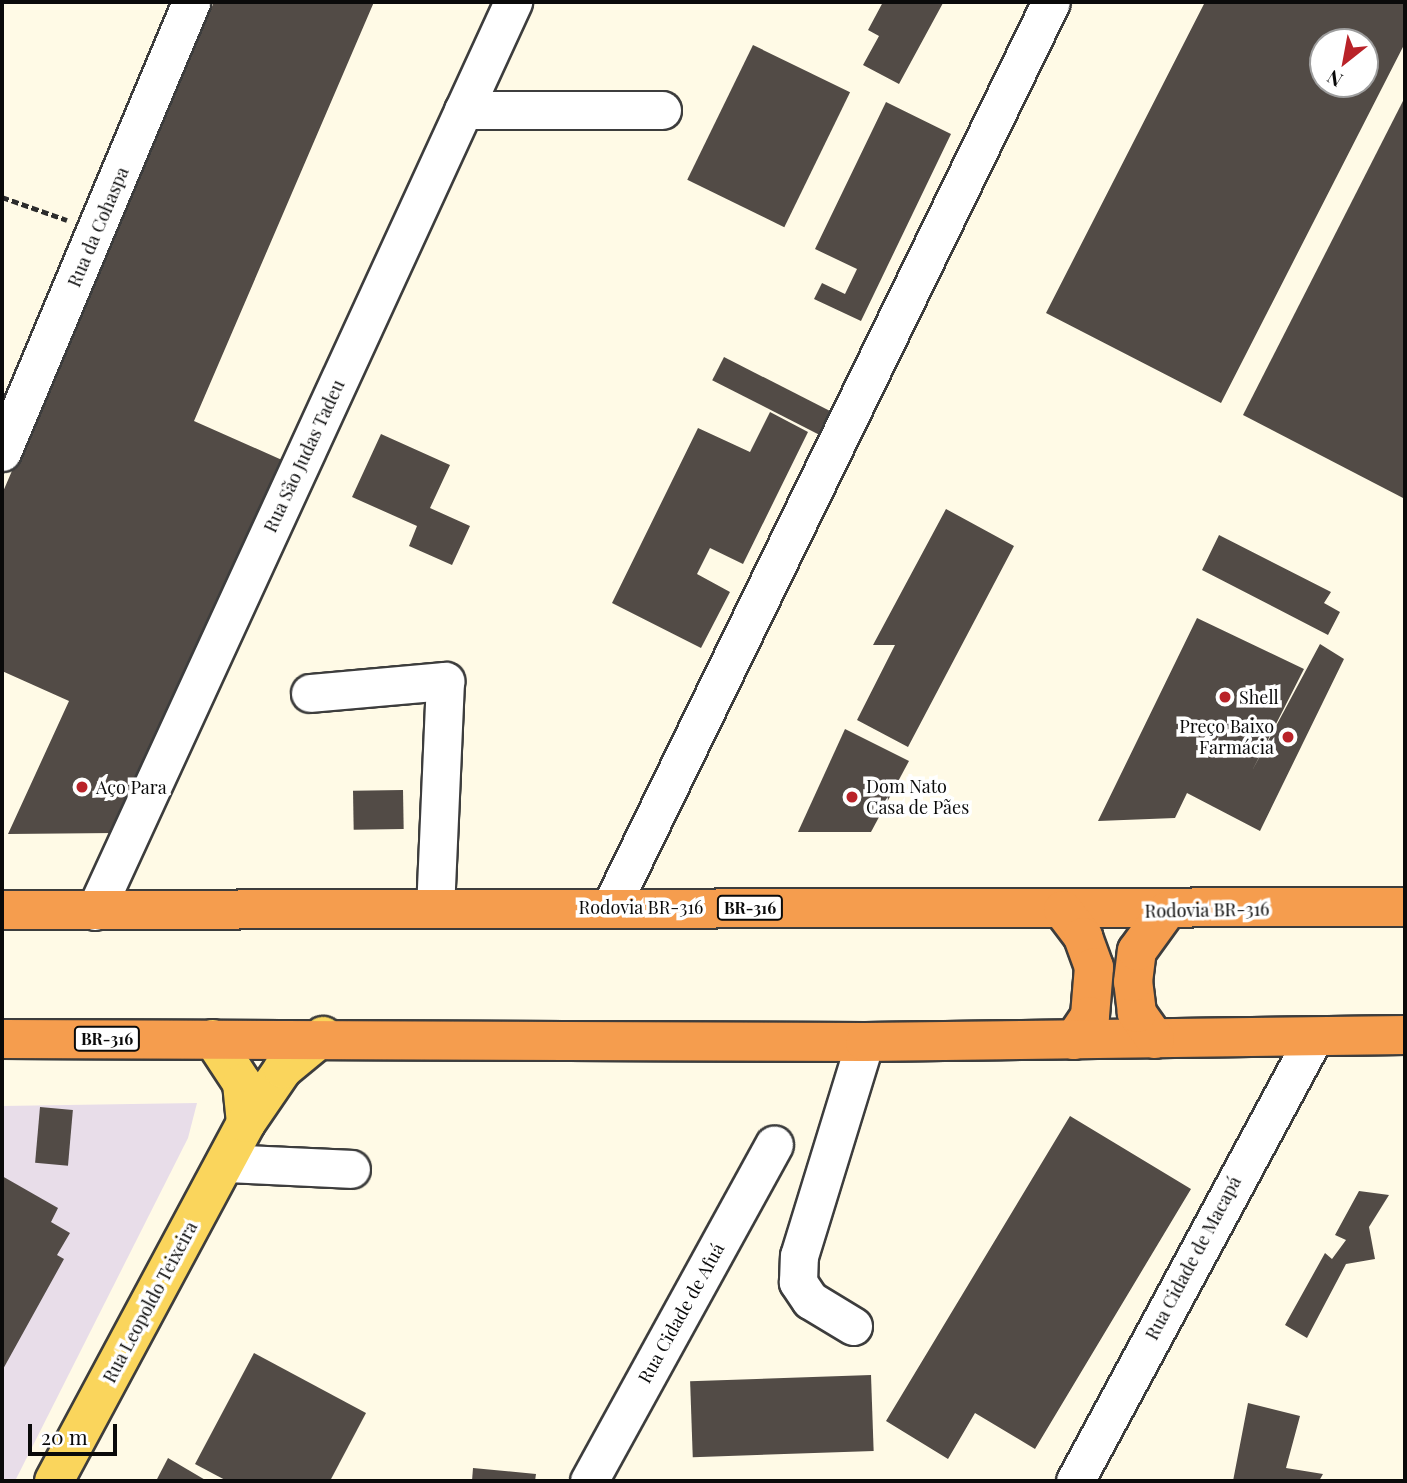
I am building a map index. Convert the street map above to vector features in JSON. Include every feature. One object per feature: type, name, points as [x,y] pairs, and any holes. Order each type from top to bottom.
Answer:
[{"type":"highway","name":"Rodovia BR-316","points":[[2,910],[611,906],[1166,911],[1405,907]]},
{"type":"highway","points":[[1063,910],[1083,937],[1094,967],[1090,1016],[1074,1040]]},
{"type":"highway","points":[[1155,1039],[1137,1013],[1133,982],[1137,951],[1166,911]]},
{"type":"highway","name":"BR-316","points":[[2,1039],[323,1037],[866,1042],[1405,1035]]},
{"type":"main road","name":"Rua Leopoldo Teixeira","points":[[54,1481],[246,1124],[283,1069],[323,1037]]},
{"type":"main road","points":[[213,1039],[242,1083],[246,1124]]},
{"type":"street","name":"Rua da Cohaspa","points":[[2,452],[191,2]]},
{"type":"street","name":"Rua São Judas Tadeu","points":[[95,911],[513,2]]},
{"type":"street","points":[[611,906],[1051,2]]},
{"type":"street","points":[[463,110],[662,110]]},
{"type":"street","points":[[310,693],[444,681],[435,908]]},
{"type":"street","name":"Rua Cidade de Macapá","points":[[1075,1481],[1314,1037]]},
{"type":"street","points":[[853,1326],[810,1300],[798,1282],[799,1256],[866,1042]]},
{"type":"street","name":"Rua Cidade de Afuá","points":[[589,1481],[774,1144]]},
{"type":"street","points":[[225,1163],[351,1169]]},
{"type":"path","points":[[2,197],[96,233]]},
{"type":"shaded area","points":[[197,1103],[188,1138],[15,1481],[2,1481],[2,1106]]},
{"type":"building","points":[[214,2],[374,2],[194,421],[282,460],[114,833],[8,834],[69,701],[2,671],[2,494]]},
{"type":"building","points":[[883,2],[943,3],[899,84],[863,65],[879,36],[868,30]]},
{"type":"building","points":[[1205,2],[1405,2],[1405,43],[1379,94],[1379,28],[1309,28],[1309,98],[1377,98],[1221,403],[1046,313]]},
{"type":"building","points":[[753,45],[850,92],[784,227],[687,180]]},
{"type":"building","points":[[1405,97],[1405,499],[1243,415]]},
{"type":"building","points":[[886,102],[951,134],[861,321],[814,299],[822,283],[845,294],[857,269],[815,249]]},
{"type":"building","points":[[724,357],[830,411],[818,434],[712,380]]},
{"type":"building","points":[[770,412],[808,432],[743,564],[710,548],[697,574],[730,592],[701,648],[612,603],[698,428],[750,452]]},
{"type":"building","points":[[381,434],[450,465],[430,508],[470,526],[452,565],[409,546],[417,526],[352,497]]},
{"type":"building","points":[[946,509],[1014,546],[908,747],[857,720],[895,645],[873,645]]},
{"type":"building","points":[[1219,535],[1331,592],[1324,603],[1340,612],[1328,635],[1202,570]]},
{"type":"building","name":"Shell","points":[[1197,618],[1304,669],[1253,769],[1320,644],[1344,659],[1260,831],[1187,793],[1175,818],[1098,821]]},
{"type":"building","name":"Dom Nato Casa de Pães","points":[[845,729],[909,761],[871,832],[798,832]]},
{"type":"building","points":[[403,790],[404,829],[354,830],[353,791]]},
{"type":"building","points":[[40,1107],[73,1110],[68,1166],[35,1163]]},
{"type":"building","points":[[1070,1116],[1191,1189],[1035,1449],[975,1413],[948,1459],[886,1421]]},
{"type":"building","points":[[2,1176],[58,1208],[51,1222],[70,1233],[57,1255],[64,1259],[2,1371]]},
{"type":"building","points":[[1359,1191],[1389,1195],[1369,1227],[1375,1259],[1346,1264],[1307,1338],[1285,1325],[1325,1253],[1332,1259],[1346,1240],[1335,1235]]},
{"type":"building","points":[[254,1353],[366,1413],[330,1481],[227,1481],[195,1464]]},
{"type":"building","points":[[871,1375],[874,1451],[693,1457],[690,1381]]},
{"type":"building","points":[[1248,1403],[1300,1416],[1286,1468],[1323,1474],[1319,1481],[1233,1481]]},
{"type":"building","points":[[168,1458],[207,1481],[156,1481]]},
{"type":"building","points":[[473,1468],[536,1474],[535,1481],[472,1481]]},
{"type":"place","name":"Shell","points":[[1225,697]]},
{"type":"place","name":"Preço Baixo Farmácia","points":[[1288,737]]},
{"type":"place","name":"Aço Para","points":[[82,787]]},
{"type":"place","name":"Dom Nato Casa de Pães","points":[[852,797]]}]
